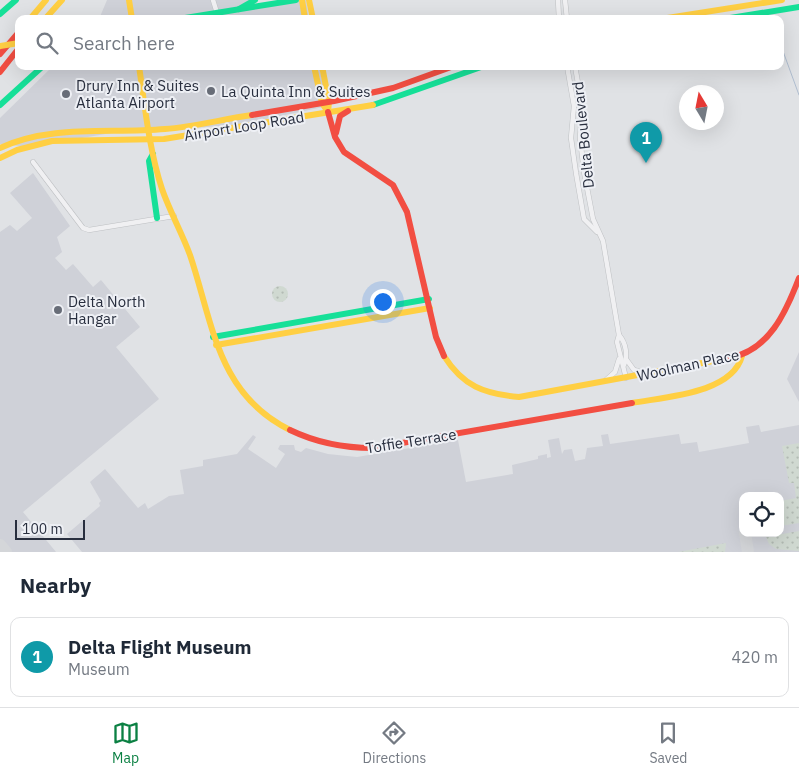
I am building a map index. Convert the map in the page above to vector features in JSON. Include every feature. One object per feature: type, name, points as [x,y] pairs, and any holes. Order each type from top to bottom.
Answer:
[{"type":"main road","points":[[0,14],[16,0]]},
{"type":"main road","points":[[33,15],[46,0]]},
{"type":"main road","points":[[49,15],[62,0]]},
{"type":"main road","points":[[129,0],[131,15]]},
{"type":"main road","points":[[239,9],[255,0]]},
{"type":"main road","points":[[201,15],[296,0]]},
{"type":"main road","points":[[302,0],[304,15]]},
{"type":"main road","points":[[310,0],[312,15]]},
{"type":"main road","points":[[686,15],[782,0]]},
{"type":"main road","points":[[749,15],[799,7]]},
{"type":"main road","points":[[0,54],[15,37]]},
{"type":"main road","points":[[0,46],[15,44]]},
{"type":"main road","points":[[0,72],[15,53]]},
{"type":"main road","points":[[0,105],[39,70]]},
{"type":"main road","name":"Toffie Terrace","points":[[140,70],[148,129],[163,191],[193,264],[216,345],[234,380],[255,405],[273,421],[300,437],[338,448],[360,449],[697,391],[727,377],[741,363],[742,356]]},
{"type":"main road","points":[[315,70],[335,137]]},
{"type":"main road","points":[[322,70],[325,102]]},
{"type":"main road","name":"Airport Loop Road","points":[[0,148],[20,139],[50,132],[148,129],[205,124],[393,88],[443,70]]},
{"type":"main road","name":"Airport Loop Road","points":[[0,158],[17,150],[52,141],[150,139],[200,134],[352,108],[389,101],[473,70]]},
{"type":"main road","points":[[335,137],[340,116],[352,108]]},
{"type":"main road","name":"Woolman Place","points":[[335,137],[344,152],[392,185],[407,212],[429,299],[436,336],[444,357],[457,375],[476,388],[510,397],[720,362],[742,356],[762,343],[778,326],[799,278]]},
{"type":"main road","points":[[153,154],[149,161],[157,218]]},
{"type":"main road","points":[[306,325],[356,312],[429,299]]},
{"type":"main road","points":[[214,337],[358,320],[430,308]]},
{"type":"main road","points":[[356,312],[358,320]]},
{"type":"main road","points":[[216,345],[266,332]]},
{"type":"street","points":[[212,0],[217,12]]},
{"type":"street","points":[[558,0],[559,15]]},
{"type":"street","points":[[565,0],[567,15]]},
{"type":"street","name":"Delta Boulevard","points":[[568,70],[574,106],[571,138],[583,210],[588,224],[598,233]]},
{"type":"street","name":"Delta Boulevard","points":[[577,70],[582,106],[580,138],[593,219],[603,241],[619,335],[624,341],[626,359]]},
{"type":"street","points":[[33,162],[83,228],[89,230],[174,216]]},
{"type":"street","name":"Delta Boulevard","points":[[619,335],[616,342],[620,359]]},
{"type":"street","points":[[604,382],[615,372],[620,359]]},
{"type":"street","points":[[620,359],[624,365],[626,378]]},
{"type":"street","points":[[624,365],[626,359]]},
{"type":"street","points":[[626,359],[634,370],[648,374]]},
{"type":"shaded area","points":[[107,0],[249,0],[244,7],[306,0],[308,15],[101,15]]},
{"type":"shaded area","points":[[49,70],[320,70],[328,106],[238,125],[111,133],[30,147],[0,144],[0,118]]},
{"type":"shaded area","points":[[33,173],[70,226],[57,237],[62,252],[55,258],[66,270],[73,264],[93,287],[101,280],[140,327],[116,347],[159,399],[23,512],[56,552],[0,552],[0,232],[10,225],[17,231],[32,218],[10,193]]},
{"type":"shaded area","points":[[280,286],[286,288],[288,294],[286,300],[280,302],[274,300],[272,294],[274,288]]},
{"type":"shaded area","points":[[799,352],[799,402],[787,379]]},
{"type":"shaded area","points":[[759,425],[761,432],[799,425],[799,552],[82,552],[67,534],[100,506],[99,503],[101,501],[90,482],[105,469],[138,508],[145,503],[148,509],[169,496],[184,494],[180,470],[203,466],[203,460],[237,454],[253,435],[256,437],[248,449],[276,468],[285,454],[278,449],[280,445],[294,445],[295,450],[301,452],[306,448],[328,454],[357,457],[458,440],[466,482],[513,474],[512,465],[538,459],[538,456],[547,454],[547,458],[551,457],[548,440],[559,438],[562,454],[564,450],[572,449],[575,461],[585,459],[587,448],[603,446],[601,435],[608,434],[610,444],[679,434],[681,444],[697,442],[699,452],[749,443],[746,427]]},
{"type":"shaded area","points":[[799,443],[799,523],[784,525],[784,500],[796,498],[794,483],[789,483],[782,446]]},
{"type":"shaded area","points":[[799,531],[799,551],[776,549],[769,544],[766,537],[784,537],[784,534]]},
{"type":"shaded area","points":[[726,543],[725,552],[678,552]]},
{"type":"waterway","points":[[784,54],[799,95]]},
{"type":"taxiway","points":[[746,537],[748,552]]},
{"type":"taxiway","points":[[0,545],[6,552]]},
{"type":"traffic: fast","points":[[0,14],[16,0]]},
{"type":"traffic: fast","points":[[239,9],[255,0]]},
{"type":"traffic: fast","points":[[204,15],[296,0]]},
{"type":"traffic: fast","points":[[749,15],[799,7]]},
{"type":"traffic: fast","points":[[0,105],[39,70]]},
{"type":"traffic: fast","points":[[373,105],[473,70]]},
{"type":"traffic: fast","points":[[153,154],[149,161],[157,218]]},
{"type":"traffic: fast","points":[[213,337],[429,299]]},
{"type":"traffic: slow","points":[[33,15],[46,0]]},
{"type":"traffic: slow","points":[[49,15],[62,0]]},
{"type":"traffic: slow","points":[[129,0],[131,15]]},
{"type":"traffic: slow","points":[[302,0],[304,15]]},
{"type":"traffic: slow","points":[[309,0],[312,15]]},
{"type":"traffic: slow","points":[[686,15],[782,0]]},
{"type":"traffic: slow","points":[[0,46],[15,44]]},
{"type":"traffic: slow","points":[[140,70],[148,128],[162,189],[190,255],[212,331],[221,354],[232,377],[247,397],[266,415],[290,430]]},
{"type":"traffic: slow","points":[[315,70],[322,103],[328,112]]},
{"type":"traffic: slow","points":[[323,70],[329,102],[328,112]]},
{"type":"traffic: slow","points":[[0,158],[17,150],[52,141],[164,139],[373,105]]},
{"type":"traffic: slow","points":[[0,148],[20,140],[60,133],[187,127],[252,115]]},
{"type":"traffic: slow","points":[[216,345],[430,308]]},
{"type":"traffic: slow","points":[[444,356],[459,375],[476,387],[495,394],[519,397],[729,358]]},
{"type":"traffic: slow","points":[[632,403],[678,396],[711,386],[725,379],[736,369],[742,356]]},
{"type":"traffic: jam","points":[[0,54],[15,37]]},
{"type":"traffic: jam","points":[[0,72],[15,53]]},
{"type":"traffic: jam","points":[[252,115],[334,101],[393,88],[443,70]]},
{"type":"traffic: jam","points":[[336,133],[340,116],[348,111]]},
{"type":"traffic: jam","points":[[328,112],[335,137],[344,152],[393,185],[407,212],[436,337],[444,356]]},
{"type":"traffic: jam","points":[[729,358],[743,354],[765,339],[782,316],[799,278]]},
{"type":"traffic: jam","points":[[290,430],[330,444],[373,448],[632,403]]},
{"type":"place","name":"La Quinta Inn & Suites","points":[[211,91]]},
{"type":"place","name":"Drury Inn & Suites Atlanta Airport","points":[[66,94]]},
{"type":"place","name":"Delta Flight Museum","points":[[646,163]]},
{"type":"place","name":"Delta North Hangar","points":[[58,310]]}]
